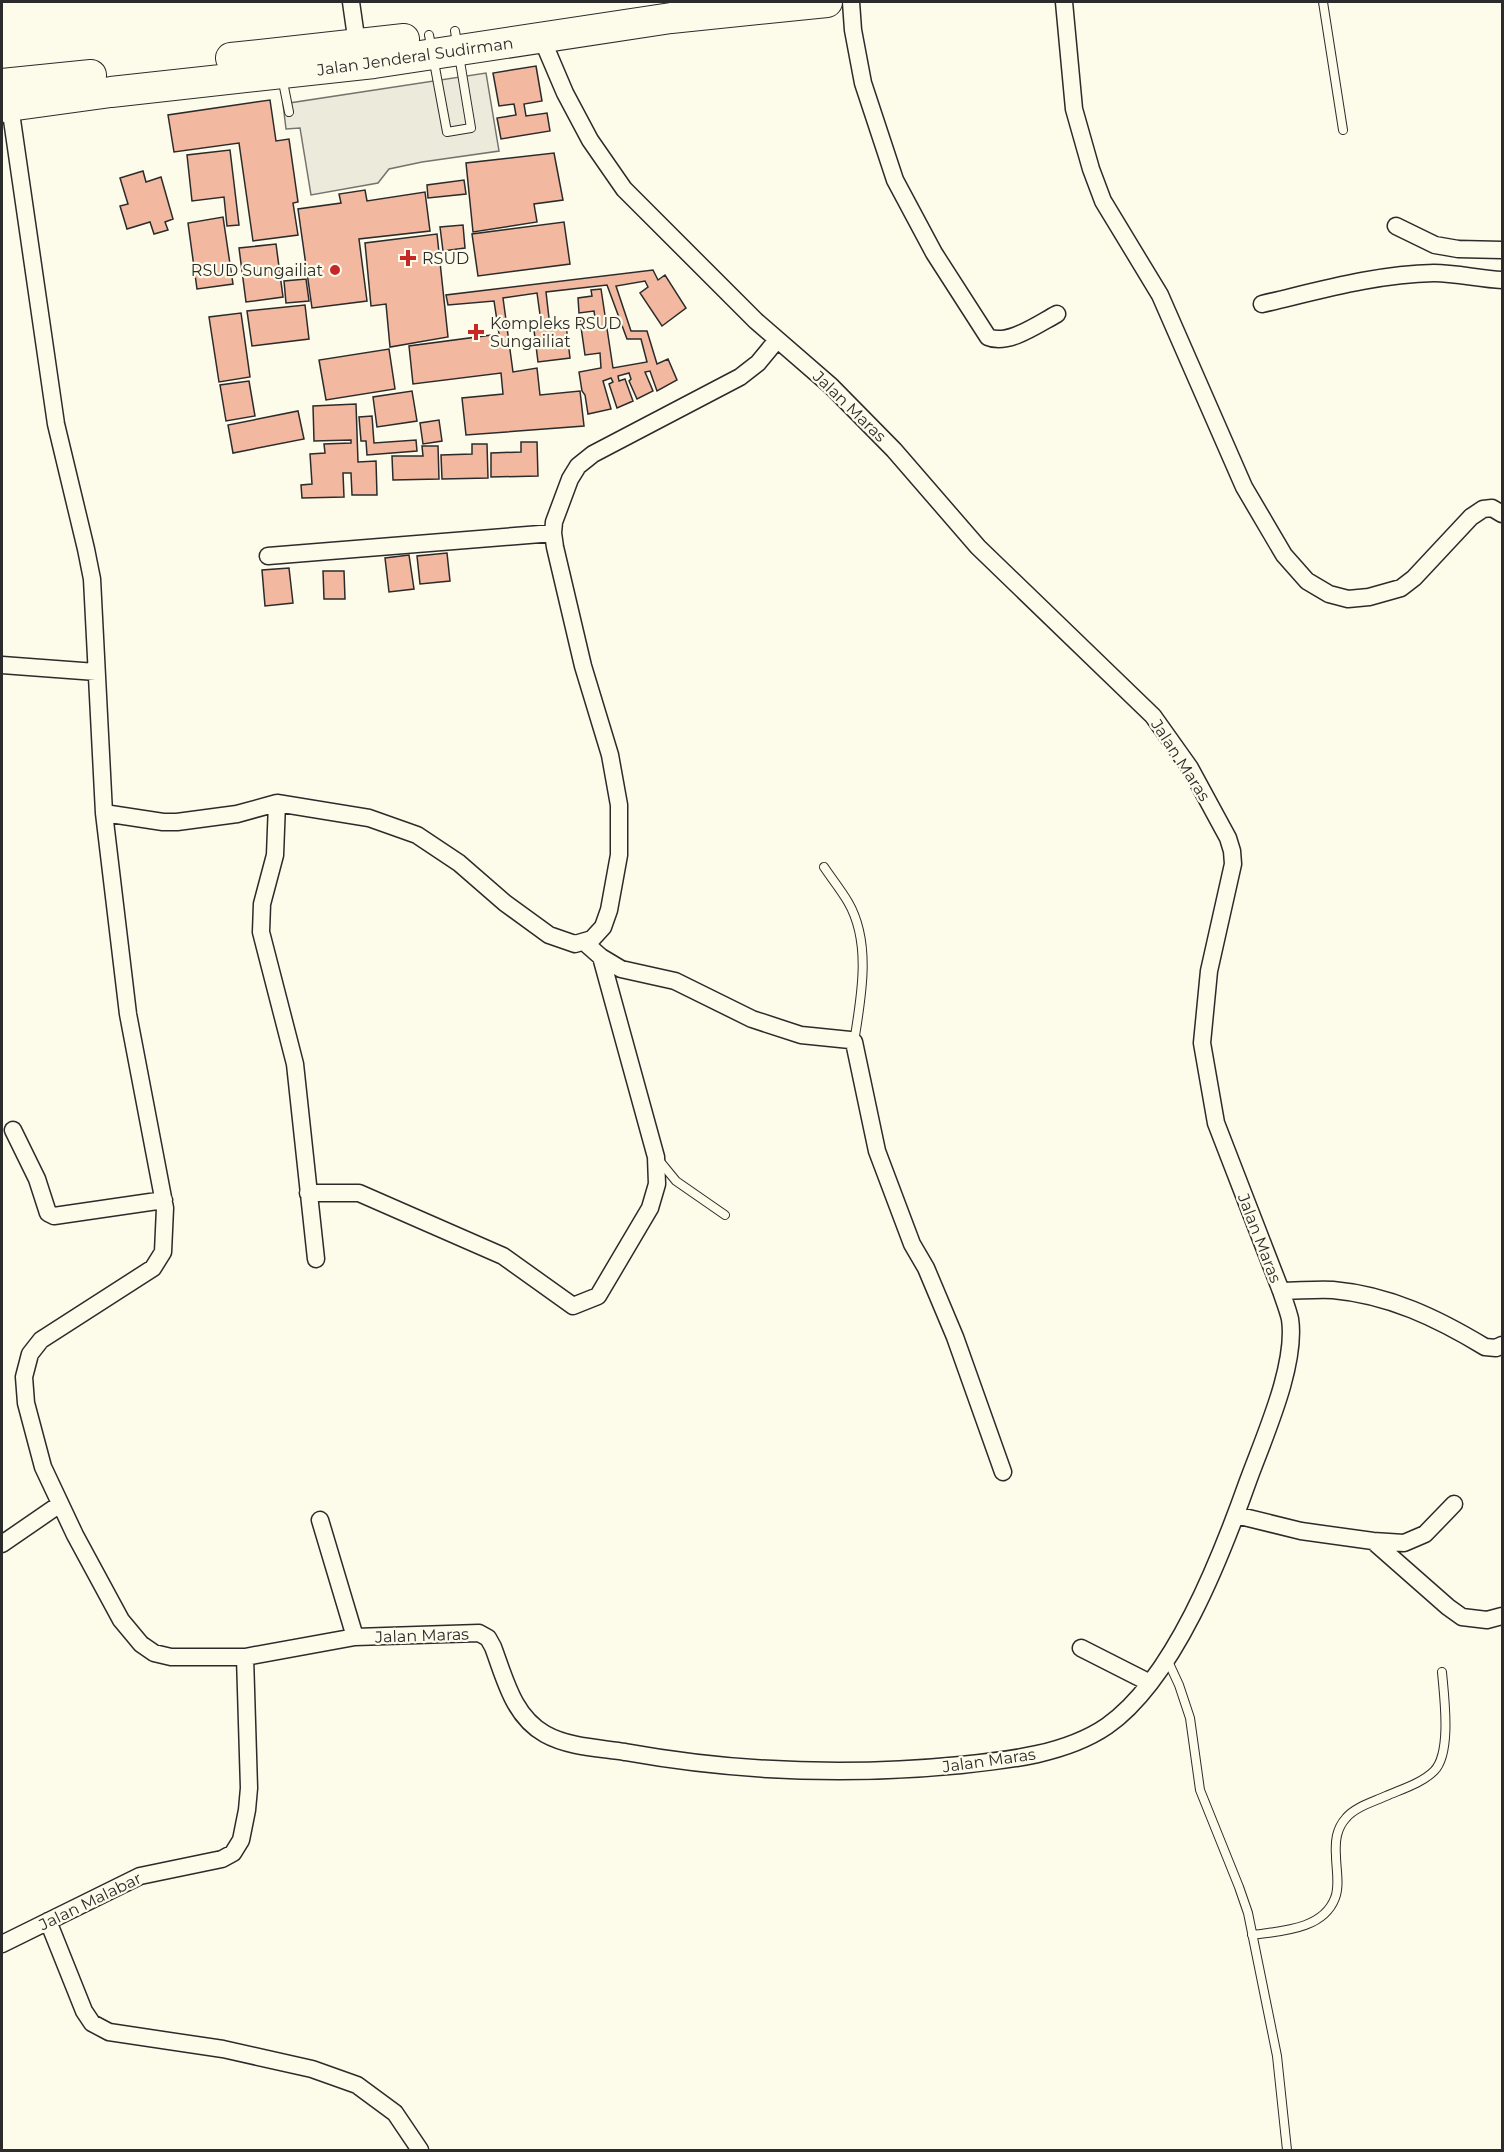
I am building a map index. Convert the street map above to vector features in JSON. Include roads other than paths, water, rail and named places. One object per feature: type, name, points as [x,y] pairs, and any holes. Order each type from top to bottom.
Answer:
[{"type":"highway","name":"Jalan Jenderal Sudirman","points":[[4,99],[443,43],[688,2]]},
{"type":"highway","name":"Jalan Jenderal Sudirman","points":[[443,43],[542,39],[671,18],[827,2]]},
{"type":"highway","name":"Jalan Jenderal Sudirman","points":[[4,99],[111,92],[282,73],[358,54]]},
{"type":"street","points":[[351,2],[358,54]]},
{"type":"street","points":[[850,2],[863,83],[895,180],[934,253],[988,337],[996,341],[1006,340],[1057,314]]},
{"type":"street","points":[[1064,2],[1074,109],[1091,169],[1103,201],[1160,295],[1244,487],[1284,555],[1307,581],[1329,594],[1348,599],[1369,597],[1401,588],[1414,578],[1471,517],[1483,509],[1492,508],[1503,514]]},
{"type":"street","name":"Jalan Maras","points":[[4,99],[56,424],[87,549],[92,579],[104,813],[128,1014],[165,1208],[163,1252],[153,1268],[41,1340],[30,1354],[24,1377],[26,1402],[43,1467],[121,1620],[141,1644],[154,1653],[171,1657],[245,1657],[355,1637],[479,1633],[488,1638],[493,1647],[516,1708],[531,1724],[546,1735],[561,1741],[731,1768],[903,1771],[999,1761],[1049,1750],[1107,1726],[1150,1683],[1167,1658],[1188,1624],[1236,1515],[1286,1374],[1290,1347],[1290,1319],[1216,1123],[1202,1043],[1209,971],[1233,864],[1228,838],[1190,768],[1153,716],[978,547],[894,450],[831,386],[756,321],[624,189],[590,140],[565,93],[542,39]]},
{"type":"street","points":[[1396,226],[1435,245],[1458,249],[1503,250]]},
{"type":"street","points":[[1262,304],[1362,281],[1406,274],[1437,273],[1503,280]]},
{"type":"street","points":[[104,813],[177,822],[237,814],[277,803],[369,818],[417,835],[459,863],[505,903],[549,935],[570,944],[584,942],[598,933],[603,927],[609,910],[619,855],[619,805],[610,754],[583,666],[555,548],[554,522],[563,496],[578,466],[608,444],[740,377],[758,363],[777,339]]},
{"type":"street","points":[[268,556],[553,533]]},
{"type":"street","points":[[2,665],[96,672]]},
{"type":"street","points":[[277,803],[275,855],[262,904],[261,932],[295,1064],[316,1258]]},
{"type":"street","points":[[584,942],[601,957],[621,969],[675,981],[752,1019],[801,1035],[854,1042],[877,1151],[912,1244],[926,1268],[955,1337],[1003,1472]]},
{"type":"street","points":[[308,1193],[359,1192],[503,1256],[573,1306],[598,1296],[650,1208],[657,1184],[656,1156],[601,957]]},
{"type":"street","points":[[13,1130],[37,1179],[48,1213],[54,1216],[164,1200]]},
{"type":"street","points":[[1281,1291],[1332,1290],[1386,1300],[1420,1311],[1485,1347],[1496,1348],[1503,1345]]},
{"type":"street","points":[[2,1545],[60,1504]]},
{"type":"street","points":[[1236,1515],[1301,1531],[1404,1543],[1425,1534],[1454,1504]]},
{"type":"street","points":[[320,1520],[355,1637]]},
{"type":"street","points":[[1373,1541],[1462,1617],[1487,1620],[1503,1616]]},
{"type":"street","points":[[1081,1648],[1150,1683]]},
{"type":"street","name":"Jalan Malabar","points":[[2,1944],[140,1876],[222,1859],[233,1853],[244,1832],[249,1788],[245,1657]]},
{"type":"street","points":[[48,1921],[84,2011],[92,2024],[101,2029],[154,2040],[223,2049],[312,2069],[357,2085],[394,2113],[420,2151]]},
{"type":"lane","points":[[1323,2],[1343,129]]},
{"type":"lane","points":[[443,43],[471,128],[447,132],[443,43]]},
{"type":"lane","points":[[282,73],[289,112]]},
{"type":"lane","points":[[824,867],[848,902],[859,929],[862,983],[854,1042]]},
{"type":"lane","points":[[656,1156],[676,1180],[724,1215]]},
{"type":"lane","points":[[1167,1658],[1190,1718],[1200,1790],[1248,1913],[1277,2056],[1287,2151]]},
{"type":"lane","points":[[1251,1935],[1296,1929],[1319,1917],[1336,1897],[1335,1844],[1338,1829],[1346,1816],[1361,1806],[1414,1784],[1436,1770],[1445,1743],[1446,1707],[1442,1672]]},
{"type":"place","name":"RSUD","points":[[408,258]]},
{"type":"place","name":"RSUD Sungailiat","points":[[335,270]]},
{"type":"place","name":"Kompleks RSUD Sungailiat","points":[[476,332]]}]
